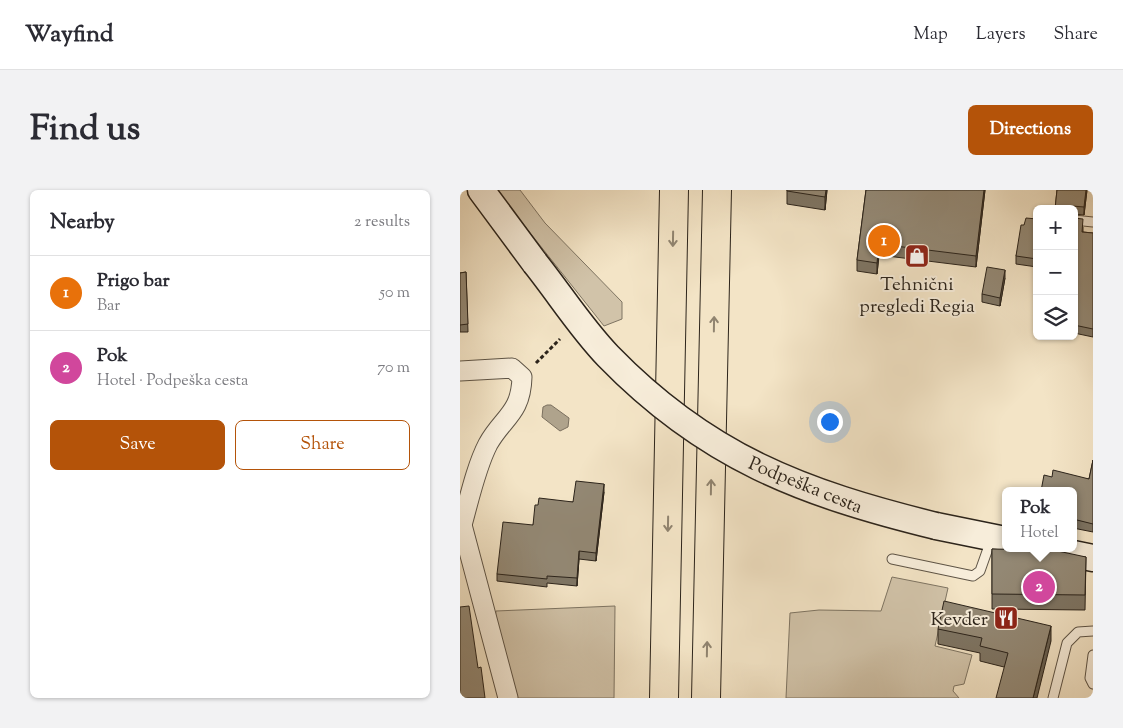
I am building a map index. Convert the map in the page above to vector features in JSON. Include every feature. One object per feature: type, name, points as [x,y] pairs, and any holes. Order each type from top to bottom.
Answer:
[{"type":"highway","points":[[664,698],[674,190]]},
{"type":"highway","points":[[706,698],[718,190]]},
{"type":"main road","name":"Podpeška cesta","points":[[481,190],[606,355],[687,426],[768,473],[816,492],[870,510],[998,539]]},
{"type":"main road","points":[[1064,552],[1093,558]]},
{"type":"street","points":[[460,371],[512,368],[522,377],[522,392],[516,408],[488,444],[461,526],[508,698]]},
{"type":"lane","points":[[1078,220],[1093,222]]},
{"type":"lane","points":[[892,559],[973,576],[980,571],[998,539]]},
{"type":"lane","points":[[1053,698],[1067,643],[1078,632],[1093,631]]},
{"type":"lane","points":[[1093,655],[1090,678],[1093,684]]},
{"type":"path","points":[[522,377],[579,320]]},
{"type":"shaded area","points":[[496,190],[520,190],[545,223],[622,302],[622,319],[604,326]]},
{"type":"shaded area","points":[[551,405],[569,418],[568,427],[560,431],[542,417],[543,407]]},
{"type":"shaded area","points":[[892,577],[948,588],[935,646],[972,655],[964,684],[954,686],[953,691],[959,698],[786,698],[790,613],[819,610],[881,611]]},
{"type":"shaded area","points":[[615,606],[614,698],[515,698],[495,620],[496,611]]},
{"type":"building","points":[[787,190],[826,190],[825,197]]},
{"type":"building","points":[[866,190],[984,190],[976,256],[879,244],[877,263],[857,260]]},
{"type":"building","points":[[1057,190],[1086,190],[1084,207],[1078,205],[1055,205]]},
{"type":"building","points":[[1026,218],[1033,219],[1033,258],[1016,256],[1021,225],[1024,225]]},
{"type":"building","points":[[1078,218],[1083,219],[1082,232],[1093,233],[1093,329],[1078,326]]},
{"type":"building","points":[[987,267],[1005,270],[1000,298],[982,294]]},
{"type":"building","points":[[466,272],[468,324],[460,325],[460,273]]},
{"type":"building","points":[[1093,460],[1093,524],[1077,520],[1077,487],[1042,487],[1044,475],[1052,477],[1053,470],[1089,479]]},
{"type":"building","points":[[576,481],[604,484],[596,553],[579,551],[577,578],[547,576],[547,579],[497,574],[503,522],[533,525],[535,505],[538,505],[539,498],[573,502]]},
{"type":"building","points":[[992,549],[1002,549],[1002,552],[1062,552],[1086,557],[1085,595],[992,594]]},
{"type":"building","points":[[944,601],[1051,626],[1033,698],[996,698],[1008,653],[980,646],[982,638],[938,629]]},
{"type":"building","points":[[469,606],[478,668],[481,667],[485,698],[460,698],[460,607]]},
{"type":"place","name":"Prigo bar","points":[[884,241]]},
{"type":"place","name":"Tehnični pregledi Regia","points":[[917,256]]},
{"type":"place","name":"Pok","points":[[1039,587]]},
{"type":"place","name":"Kevder","points":[[1006,618]]}]
